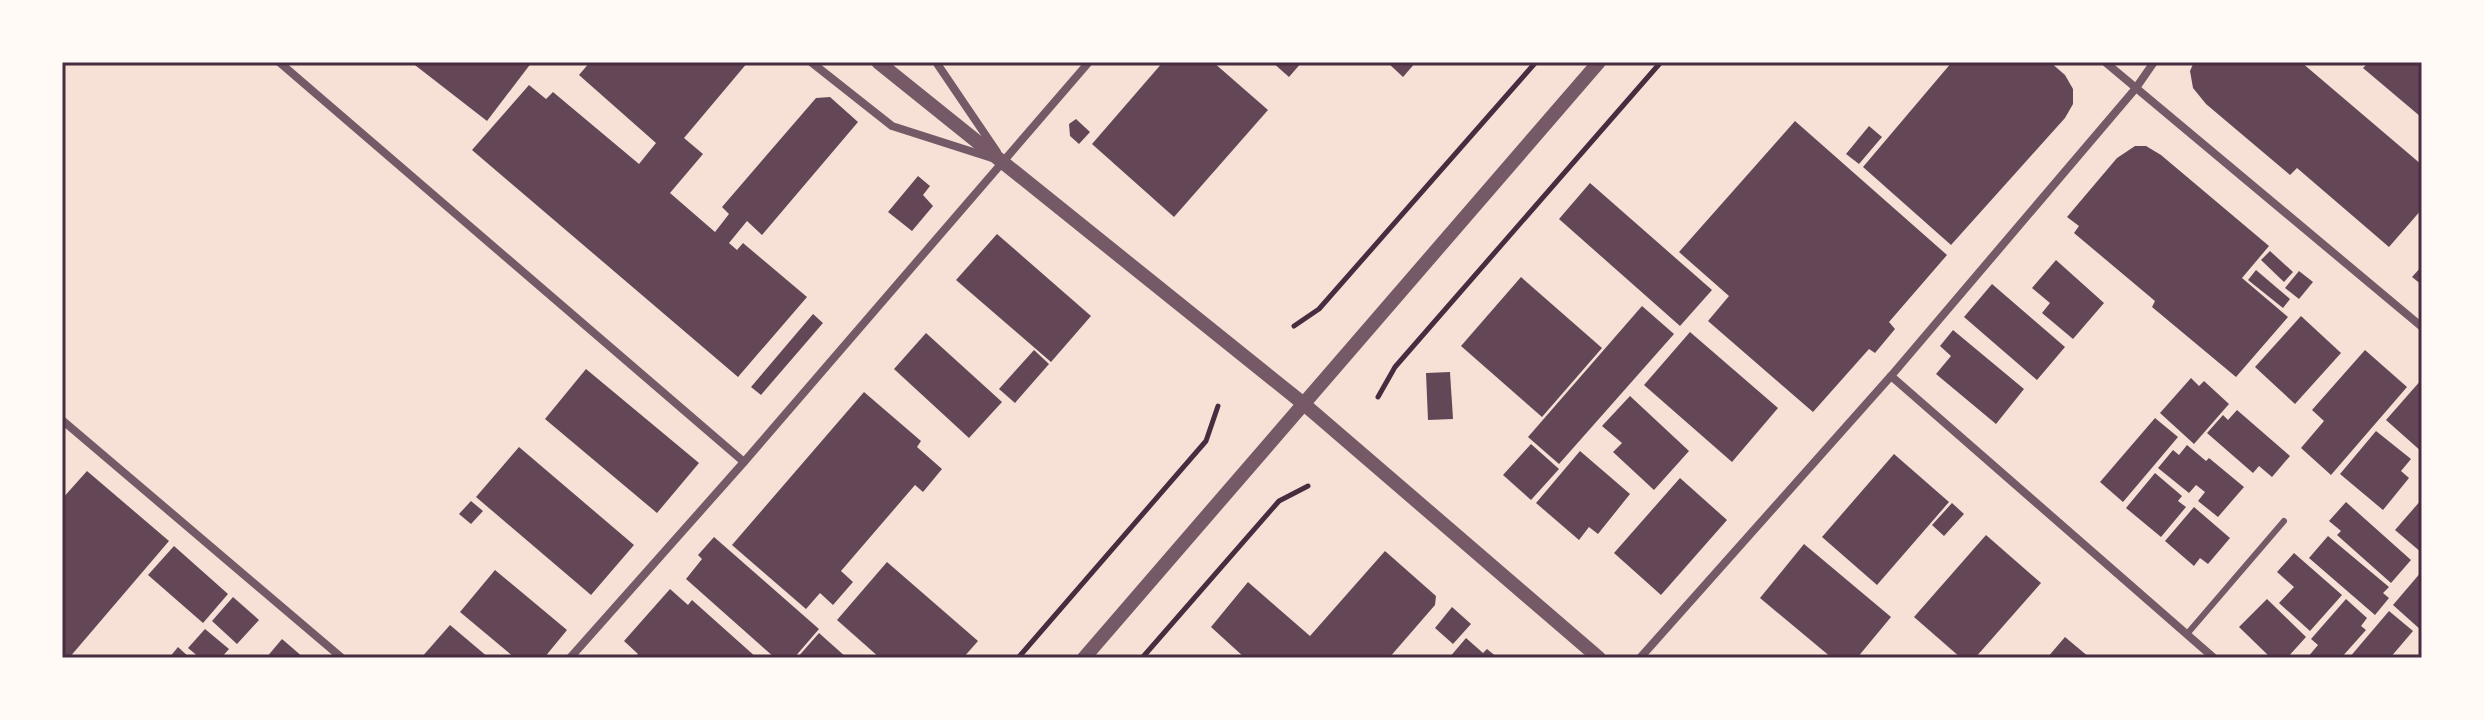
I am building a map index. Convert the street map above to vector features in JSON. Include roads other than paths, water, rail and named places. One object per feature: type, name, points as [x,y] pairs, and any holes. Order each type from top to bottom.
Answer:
[{"type":"street","points":[[279,62],[744,462]]},
{"type":"street","points":[[811,62],[892,126],[1004,162]]},
{"type":"street","points":[[878,62],[1305,405],[1599,658]]},
{"type":"street","points":[[936,62],[1004,162]]},
{"type":"street","points":[[570,658],[744,462],[1089,62]]},
{"type":"street","points":[[1084,658],[1599,62]]},
{"type":"street","points":[[2105,62],[2422,327]]},
{"type":"street","points":[[1640,658],[1891,376],[2136,88],[2154,62]]},
{"type":"street","points":[[1891,376],[2214,658]]},
{"type":"street","points":[[62,420],[342,658]]},
{"type":"lane","points":[[2187,634],[2284,521]]}]
